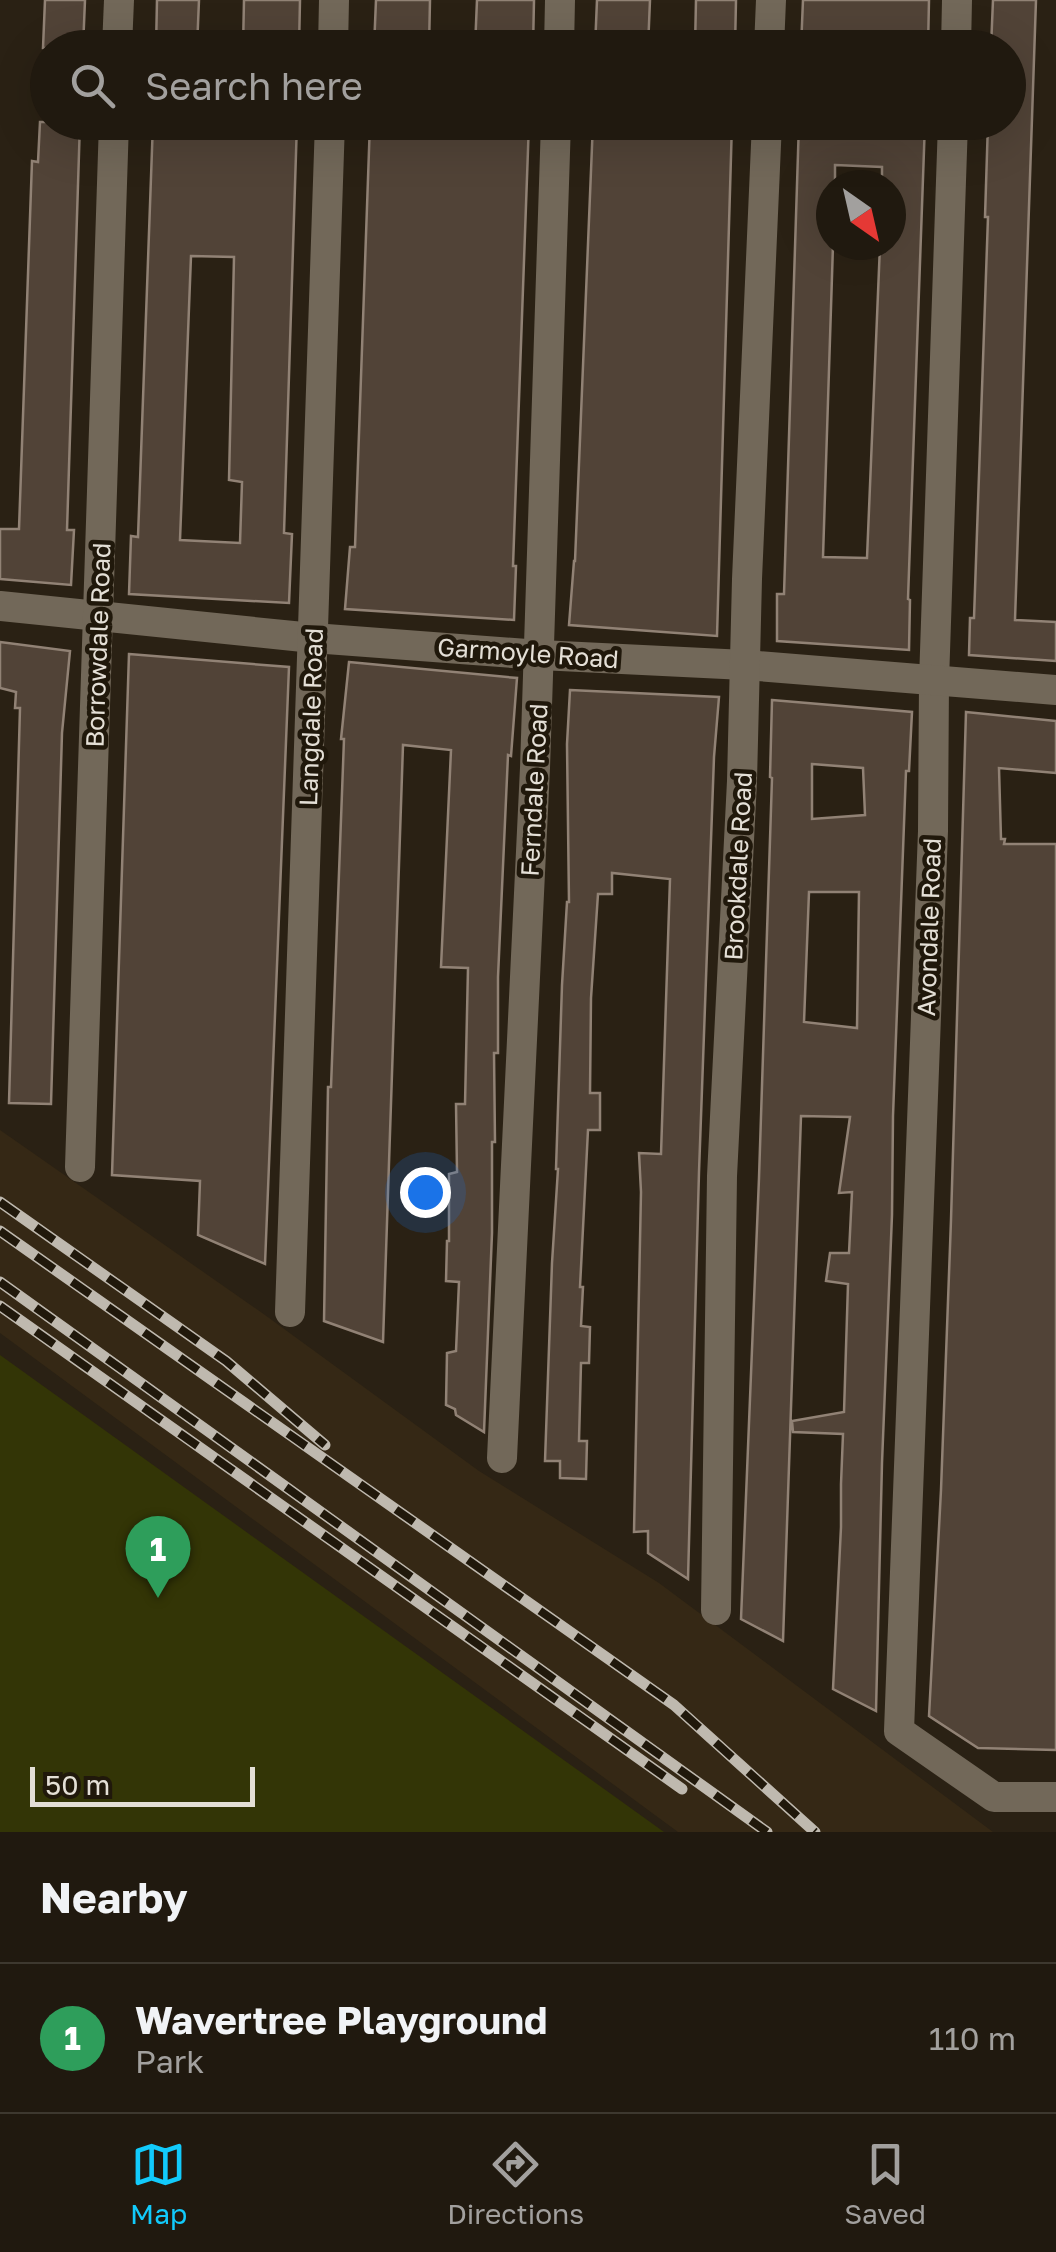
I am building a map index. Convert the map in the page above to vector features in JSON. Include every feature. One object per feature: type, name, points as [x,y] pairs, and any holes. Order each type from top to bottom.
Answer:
[{"type":"street","points":[[118,30],[119,0]]},
{"type":"street","points":[[333,30],[334,0]]},
{"type":"street","points":[[559,30],[560,0]]},
{"type":"street","points":[[770,30],[771,0]]},
{"type":"street","points":[[956,30],[957,0]]},
{"type":"street","name":"Borrowdale Road","points":[[80,1168],[113,140]]},
{"type":"street","name":"Langdale Road","points":[[290,1312],[329,140]]},
{"type":"street","name":"Ferndale Road","points":[[502,1458],[540,654],[555,140]]},
{"type":"street","name":"Brookdale Road","points":[[716,1610],[722,1176],[742,781],[766,140]]},
{"type":"street","name":"Avondale Road","points":[[952,140],[934,681],[933,832],[899,1730],[994,1797],[1056,1797]]},
{"type":"street","name":"Garmoyle Road","points":[[0,606],[313,638],[746,665],[1056,690]]},
{"type":"shaded area","points":[[0,1130],[479,1471],[659,1583],[993,1832],[678,1832],[0,1333]]},
{"type":"shaded area","points":[[0,1355],[664,1832],[0,1832]]},
{"type":"building","points":[[45,0],[85,0],[84,30],[44,30]]},
{"type":"building","points":[[157,0],[199,0],[198,30],[156,30]]},
{"type":"building","points":[[244,0],[300,0],[299,30],[243,30]]},
{"type":"building","points":[[376,0],[430,0],[429,30],[375,30]]},
{"type":"building","points":[[477,0],[534,0],[533,30],[476,30]]},
{"type":"building","points":[[597,0],[650,0],[649,30],[596,30]]},
{"type":"building","points":[[696,0],[736,0],[735,30],[695,30]]},
{"type":"building","points":[[803,0],[929,0],[928,30],[802,30]]},
{"type":"building","points":[[993,0],[1036,0],[1015,620],[1056,622],[1056,661],[969,655],[970,618],[974,618],[987,140],[1026,140],[1026,30],[992,30]]},
{"type":"building","points":[[39,140],[79,140],[67,530],[74,530],[71,585],[0,579],[0,529],[19,529],[32,161],[38,162]]},
{"type":"building","points":[[152,140],[296,140],[284,533],[292,534],[289,603],[129,594],[131,536],[138,537]],"holes":[[[191,256],[234,257],[229,480],[242,482],[240,543],[180,540]]]},
{"type":"building","points":[[369,140],[528,140],[514,620],[345,609],[350,547],[355,547]]},
{"type":"building","points":[[592,140],[731,140],[717,636],[569,625]]},
{"type":"building","points":[[798,140],[924,140],[909,650],[777,641],[777,594],[784,594]],"holes":[[[835,165],[906,170],[906,260],[879,260],[867,558],[823,557],[833,260],[816,260],[816,170],[835,170]]]},
{"type":"building","points":[[0,642],[70,651],[62,733],[51,1104],[9,1103],[20,708],[15,708],[16,692],[0,688]]},
{"type":"building","points":[[129,654],[289,667],[265,1264],[198,1235],[200,1181],[112,1175]]},
{"type":"building","points":[[349,662],[517,678],[511,756],[508,755],[498,1053],[494,1053],[495,1142],[484,1432],[446,1405],[447,1353],[456,1351],[459,1282],[446,1281],[449,1174],[457,1172],[456,1104],[465,1104],[468,968],[441,967],[451,750],[403,745],[383,1342],[324,1321],[341,739]]},
{"type":"building","points":[[570,690],[719,697],[699,1172],[688,1579],[648,1553],[648,1531],[634,1532],[639,1153],[661,1154],[670,879],[612,873],[612,894],[598,894],[590,1093],[600,1093],[600,1130],[588,1130],[580,1287],[581,1326],[590,1327],[589,1363],[581,1363],[579,1441],[587,1441],[586,1479],[560,1478],[560,1461],[545,1461],[562,985],[569,902]]},
{"type":"building","points":[[772,700],[912,712],[906,771],[893,1116],[876,1711],[833,1689],[843,1434],[793,1432],[792,1421],[844,1412],[848,1284],[826,1281],[830,1253],[849,1253],[852,1192],[839,1193],[850,1117],[801,1116],[783,1641],[741,1619]],"holes":[[[812,764],[863,768],[865,815],[812,819]],[[809,892],[859,892],[857,1028],[804,1022]]]},
{"type":"building","points":[[966,712],[1056,721],[1056,773],[999,768],[1004,844],[1056,844],[1056,1750],[978,1748],[929,1716],[951,1220]]},
{"type":"railway","points":[[0,1202],[226,1361],[325,1445]]},
{"type":"railway","points":[[0,1231],[674,1705],[815,1832]]},
{"type":"railway","points":[[0,1282],[767,1832]]},
{"type":"railway","points":[[0,1306],[682,1789]]},
{"type":"place","name":"Wavertree Playground","points":[[158,1598]]}]
